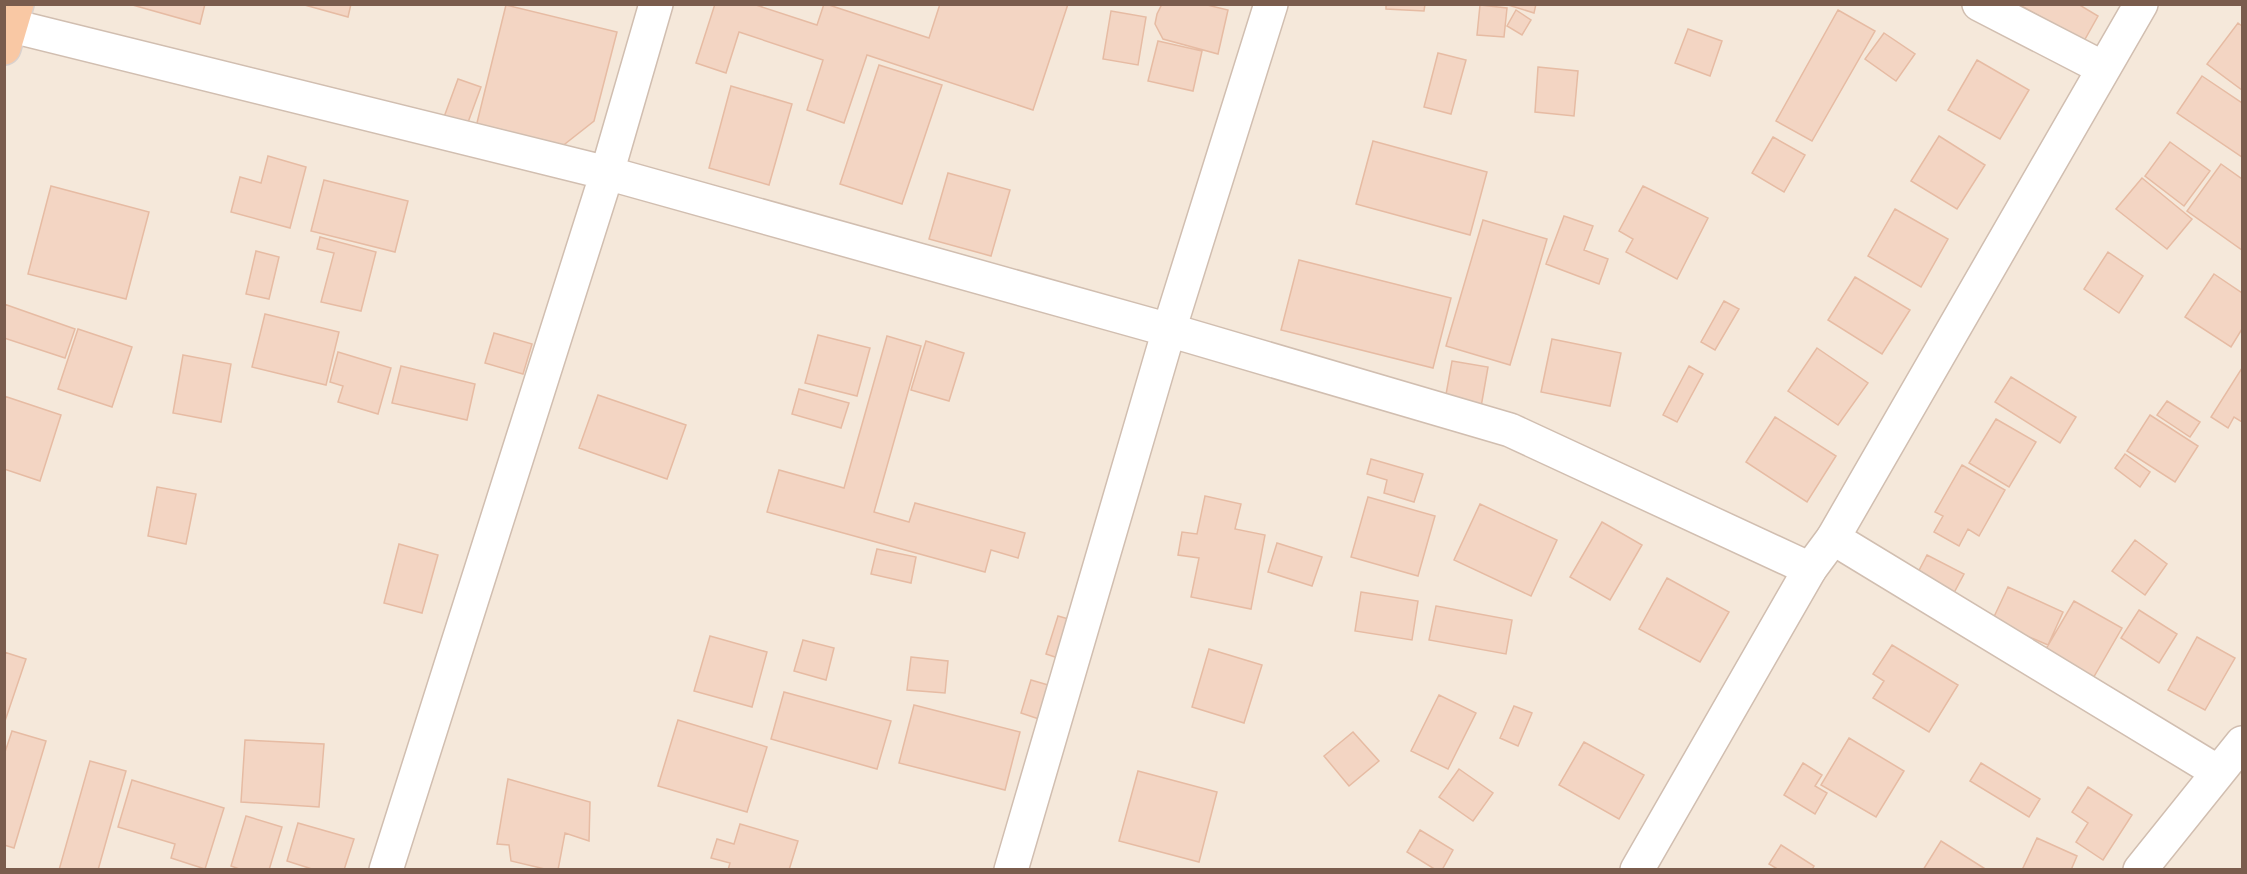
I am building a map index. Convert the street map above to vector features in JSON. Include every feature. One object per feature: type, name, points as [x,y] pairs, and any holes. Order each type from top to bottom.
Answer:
[{"type":"street","points":[[386,870],[607,173],[656,4]]},
{"type":"street","points":[[1011,870],[1169,330],[1271,4]]},
{"type":"street","points":[[1979,4],[2103,68]]},
{"type":"street","points":[[1637,870],[1810,569],[1833,538],[2141,4]]},
{"type":"street","points":[[9,25],[607,173],[1169,330],[1510,430],[1810,569]]},
{"type":"street","points":[[1833,538],[2218,772]]},
{"type":"street","points":[[2140,870],[2242,744]]},
{"type":"shaded area","points":[[5,5],[2242,5],[2242,869],[5,869]]},
{"type":"building","points":[[129,4],[205,4],[200,24]]},
{"type":"building","points":[[301,4],[351,4],[348,17]]},
{"type":"building","points":[[715,4],[753,4],[817,25],[824,4],[826,4],[929,38],[940,4],[1068,4],[1033,110],[867,55],[844,123],[807,110],[823,60],[739,32],[726,73],[696,63]]},
{"type":"building","points":[[1162,4],[1203,4],[1228,10],[1218,54],[1163,39],[1155,24]]},
{"type":"building","points":[[1386,4],[1425,4],[1424,11],[1386,9]]},
{"type":"building","points":[[1505,4],[1536,4],[1534,13]]},
{"type":"building","points":[[2018,4],[2078,4],[2098,16],[2084,41]]},
{"type":"building","points":[[506,5],[617,32],[594,121],[556,151],[475,131]]},
{"type":"building","points":[[1480,5],[1507,8],[1504,37],[1477,35]]},
{"type":"building","points":[[1516,10],[1531,20],[1522,35],[1507,26]]},
{"type":"building","points":[[1838,10],[1875,31],[1812,141],[1776,121]]},
{"type":"building","points":[[1111,11],[1146,17],[1138,65],[1103,59]]},
{"type":"building","points":[[2238,23],[2242,26],[2242,90],[2207,64]]},
{"type":"building","points":[[1688,29],[1722,41],[1710,76],[1675,63]]},
{"type":"building","points":[[1884,33],[1915,54],[1896,81],[1865,59]]},
{"type":"building","points":[[1158,41],[1202,51],[1193,91],[1148,81]]},
{"type":"building","points":[[1438,53],[1466,60],[1451,114],[1424,107]]},
{"type":"building","points":[[1977,60],[2029,90],[2000,139],[1948,110]]},
{"type":"building","points":[[879,65],[942,85],[902,204],[840,184]]},
{"type":"building","points":[[1538,67],[1578,71],[1574,116],[1535,112]]},
{"type":"building","points":[[2202,76],[2242,103],[2242,157],[2177,113]]},
{"type":"building","points":[[458,79],[481,87],[467,125],[444,117]]},
{"type":"building","points":[[731,86],[792,104],[769,185],[709,168]]},
{"type":"building","points":[[1939,136],[1985,165],[1957,209],[1911,181]]},
{"type":"building","points":[[1773,137],[1805,155],[1784,192],[1752,173]]},
{"type":"building","points":[[1373,141],[1487,172],[1470,235],[1356,204]]},
{"type":"building","points":[[2170,142],[2210,171],[2184,206],[2145,176]]},
{"type":"building","points":[[268,156],[306,167],[290,228],[231,212],[240,177],[261,183]]},
{"type":"building","points":[[2221,164],[2242,179],[2242,250],[2187,211]]},
{"type":"building","points":[[948,173],[1010,190],[991,256],[929,239]]},
{"type":"building","points":[[2142,178],[2192,219],[2167,249],[2116,209]]},
{"type":"building","points":[[324,180],[408,201],[395,252],[311,231]]},
{"type":"building","points":[[51,186],[149,212],[126,299],[28,274]]},
{"type":"building","points":[[1643,186],[1708,218],[1677,279],[1626,252],[1633,239],[1619,231]]},
{"type":"building","points":[[1895,209],[1948,239],[1921,287],[1868,256]]},
{"type":"building","points":[[1564,216],[1593,226],[1584,250],[1608,259],[1599,284],[1546,264]]},
{"type":"building","points":[[1483,220],[1547,239],[1510,365],[1446,346]]},
{"type":"building","points":[[320,237],[376,252],[361,311],[321,302],[334,253],[317,249]]},
{"type":"building","points":[[256,251],[279,257],[269,299],[246,294]]},
{"type":"building","points":[[2108,252],[2143,276],[2119,313],[2084,289]]},
{"type":"building","points":[[1299,260],[1451,298],[1433,368],[1281,330]]},
{"type":"building","points":[[2214,274],[2242,293],[2242,329],[2231,347],[2185,317]]},
{"type":"building","points":[[1855,277],[1910,310],[1882,354],[1828,320]]},
{"type":"building","points":[[1724,301],[1739,309],[1715,350],[1701,342]]},
{"type":"building","points":[[4,304],[75,329],[65,358],[4,338]]},
{"type":"building","points":[[265,314],[339,332],[326,385],[252,367]]},
{"type":"building","points":[[78,329],[132,347],[112,407],[58,389]]},
{"type":"building","points":[[494,333],[532,344],[523,374],[485,363]]},
{"type":"building","points":[[818,335],[870,348],[857,396],[805,383]]},
{"type":"building","points":[[887,336],[921,346],[874,512],[909,522],[915,503],[1025,533],[1018,558],[991,550],[985,572],[767,512],[779,470],[844,488]]},
{"type":"building","points":[[1552,339],[1621,353],[1610,406],[1541,392]]},
{"type":"building","points":[[926,341],[964,353],[949,401],[911,390]]},
{"type":"building","points":[[1817,348],[1868,383],[1838,425],[1788,391]]},
{"type":"building","points":[[338,352],[391,368],[378,414],[338,402],[343,386],[330,382]]},
{"type":"building","points":[[183,355],[231,364],[221,422],[173,413]]},
{"type":"building","points":[[1452,361],[1488,367],[1481,407],[1445,400]]},
{"type":"building","points":[[401,366],[475,384],[467,420],[392,403]]},
{"type":"building","points":[[1689,366],[1703,374],[1677,422],[1663,415]]},
{"type":"building","points":[[2242,368],[2242,422],[2234,417],[2228,428],[2211,417]]},
{"type":"building","points":[[2011,377],[2076,417],[2060,443],[1995,402]]},
{"type":"building","points":[[799,389],[849,403],[841,428],[792,414]]},
{"type":"building","points":[[598,395],[686,425],[667,479],[579,448]]},
{"type":"building","points":[[4,396],[61,415],[40,481],[4,469]]},
{"type":"building","points":[[2167,401],[2200,422],[2190,437],[2157,415]]},
{"type":"building","points":[[2150,415],[2198,446],[2175,482],[2127,451]]},
{"type":"building","points":[[1775,417],[1836,456],[1807,502],[1746,462]]},
{"type":"building","points":[[1996,419],[2036,442],[2009,487],[1969,463]]},
{"type":"building","points":[[2125,454],[2150,472],[2140,487],[2115,468]]},
{"type":"building","points":[[1371,459],[1423,474],[1414,502],[1384,493],[1387,480],[1367,474]]},
{"type":"building","points":[[1962,465],[2005,490],[1979,536],[1968,529],[1959,546],[1934,532],[1943,516],[1935,512]]},
{"type":"building","points":[[157,487],[196,494],[186,544],[148,536]]},
{"type":"building","points":[[1205,496],[1241,504],[1235,529],[1265,535],[1251,609],[1191,597],[1199,558],[1178,555],[1182,532],[1197,534]]},
{"type":"building","points":[[1368,497],[1435,516],[1418,576],[1351,557]]},
{"type":"building","points":[[1480,504],[1557,540],[1531,596],[1454,560]]},
{"type":"building","points":[[1602,522],[1642,545],[1610,600],[1570,577]]},
{"type":"building","points":[[2135,540],[2167,564],[2145,595],[2112,571]]},
{"type":"building","points":[[1277,543],[1322,557],[1312,586],[1268,572]]},
{"type":"building","points":[[399,544],[438,555],[422,613],[384,603]]},
{"type":"building","points":[[877,549],[916,557],[911,583],[871,574]]},
{"type":"building","points":[[1927,555],[1964,574],[1949,602],[1912,584]]},
{"type":"building","points":[[1667,578],[1729,612],[1700,662],[1639,629]]},
{"type":"building","points":[[2008,587],[2063,612],[2048,645],[1992,621]]},
{"type":"building","points":[[1361,592],[1418,601],[1412,640],[1355,631]]},
{"type":"building","points":[[2074,601],[2122,628],[2088,687],[2040,659]]},
{"type":"building","points":[[1436,606],[1512,620],[1506,654],[1429,640]]},
{"type":"building","points":[[2139,610],[2177,634],[2159,663],[2121,638]]},
{"type":"building","points":[[1058,616],[1079,622],[1067,661],[1046,654]]},
{"type":"building","points":[[710,636],[767,652],[752,707],[694,691]]},
{"type":"building","points":[[2197,637],[2235,658],[2205,710],[2168,690]]},
{"type":"building","points":[[803,640],[834,648],[826,680],[794,671]]},
{"type":"building","points":[[1892,645],[1958,685],[1929,732],[1873,698],[1884,681],[1873,674]]},
{"type":"building","points":[[1209,649],[1262,665],[1244,723],[1192,707]]},
{"type":"building","points":[[4,652],[26,659],[4,724]]},
{"type":"building","points":[[4,652],[26,659],[4,724]]},
{"type":"building","points":[[911,657],[948,661],[945,693],[907,690]]},
{"type":"building","points":[[1031,680],[1055,687],[1045,721],[1021,713]]},
{"type":"building","points":[[784,692],[891,721],[877,769],[771,739]]},
{"type":"building","points":[[1439,695],[1476,713],[1448,769],[1411,751]]},
{"type":"building","points":[[914,705],[1020,732],[1005,790],[899,763]]},
{"type":"building","points":[[1514,706],[1532,713],[1518,746],[1500,738]]},
{"type":"building","points":[[678,720],[767,747],[747,812],[658,786]]},
{"type":"building","points":[[12,731],[46,741],[14,848],[4,845],[4,755]]},
{"type":"building","points":[[1353,732],[1379,761],[1349,786],[1324,756]]},
{"type":"building","points":[[1849,738],[1904,771],[1876,817],[1821,785]]},
{"type":"building","points":[[245,740],[324,744],[319,807],[241,802]]},
{"type":"building","points":[[1584,742],[1644,775],[1619,819],[1559,785]]},
{"type":"building","points":[[90,761],[126,771],[98,870],[59,870]]},
{"type":"building","points":[[1803,763],[1822,775],[1815,786],[1827,793],[1815,814],[1784,795]]},
{"type":"building","points":[[1981,763],[2040,799],[2029,817],[1970,781]]},
{"type":"building","points":[[1459,769],[1493,793],[1473,821],[1439,797]]},
{"type":"building","points":[[1138,771],[1217,792],[1199,862],[1119,841]]},
{"type":"building","points":[[508,779],[590,802],[589,841],[565,833],[558,870],[511,861],[509,845],[497,844]]},
{"type":"building","points":[[132,780],[224,808],[205,869],[171,858],[175,844],[118,827]]},
{"type":"building","points":[[2088,787],[2132,815],[2103,860],[2076,842],[2088,823],[2072,812]]},
{"type":"building","points":[[246,816],[282,827],[269,870],[242,870],[231,866]]},
{"type":"building","points":[[298,823],[354,839],[344,870],[315,870],[287,861]]},
{"type":"building","points":[[740,824],[798,841],[789,870],[728,870],[730,863],[711,858],[717,839],[734,844]]},
{"type":"building","points":[[1420,830],[1453,850],[1442,870],[1436,870],[1407,852]]},
{"type":"building","points":[[2037,838],[2077,856],[2071,870],[2022,870]]},
{"type":"building","points":[[1941,841],[1987,870],[1923,870]]},
{"type":"building","points":[[1781,845],[1814,866],[1812,870],[1779,870],[1769,864]]}]
